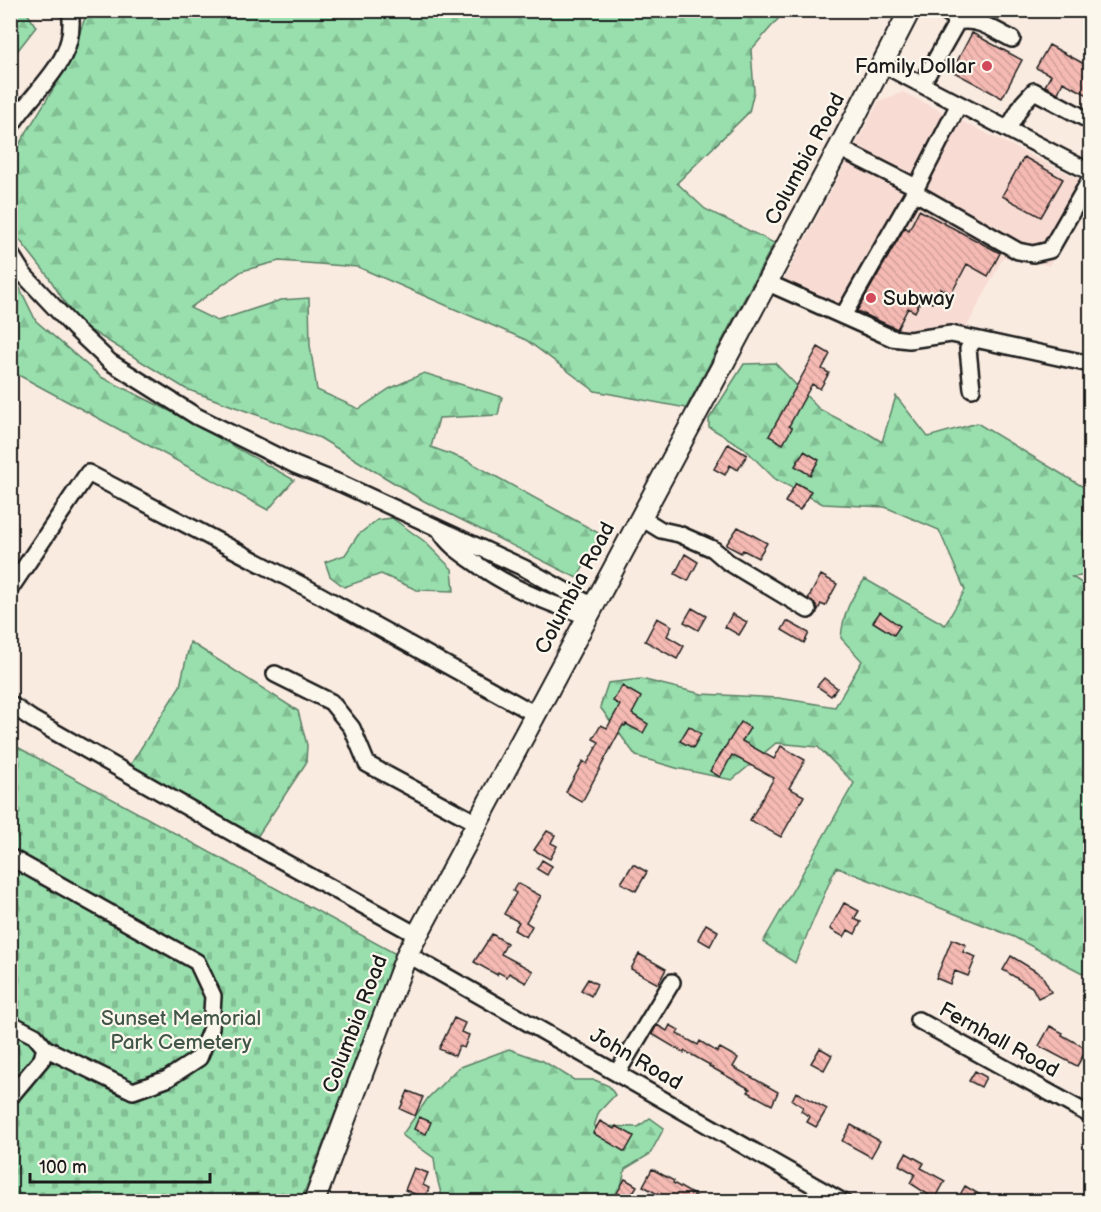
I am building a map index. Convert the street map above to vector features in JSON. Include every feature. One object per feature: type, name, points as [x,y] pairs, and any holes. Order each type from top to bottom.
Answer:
[{"type":"main road","name":"Columbia Road","points":[[314,1202],[407,954],[839,148],[910,10]]},
{"type":"street","points":[[10,128],[60,63],[69,41],[72,23],[70,10]]},
{"type":"street","points":[[944,10],[956,18],[957,22]]},
{"type":"street","points":[[922,84],[957,22],[977,21],[1012,39]]},
{"type":"street","points":[[882,64],[1090,172]]},
{"type":"street","points":[[1008,129],[1023,103],[1034,91],[1090,121]]},
{"type":"street","points":[[843,316],[915,189],[959,104]]},
{"type":"street","points":[[839,148],[915,189],[1018,251],[1033,254],[1050,250],[1090,180]]},
{"type":"street","points":[[10,253],[24,274],[74,328],[110,362],[196,416],[295,465],[524,568],[590,611]]},
{"type":"street","points":[[766,282],[892,338],[909,340],[951,334],[1090,364]]},
{"type":"street","points":[[972,389],[968,349],[975,339]]},
{"type":"street","points":[[10,589],[88,473],[309,589],[535,714]]},
{"type":"street","points":[[640,517],[661,530],[679,534],[713,549],[728,562],[808,610]]},
{"type":"street","points":[[437,527],[447,542],[487,572],[512,587],[542,602],[590,611]]},
{"type":"street","points":[[512,587],[512,576],[515,570],[524,568]]},
{"type":"street","points":[[275,674],[331,702],[352,728],[367,764],[477,823]]},
{"type":"street","points":[[10,704],[32,719],[266,852],[417,935]]},
{"type":"street","points":[[10,857],[197,962],[213,996],[211,1028],[199,1058],[166,1079],[133,1091],[45,1048],[35,1036],[10,1023]]},
{"type":"street","name":"John Road","points":[[407,954],[843,1202]]},
{"type":"street","points":[[617,1073],[672,982]]},
{"type":"street","name":"Fernhall Road","points":[[918,1020],[1090,1115]]},
{"type":"street","points":[[10,1097],[42,1059],[45,1048]]},
{"type":"shaded area","points":[[903,92],[1079,179],[1090,189],[1090,197],[1049,266],[1016,256],[1003,258],[959,342],[902,349],[784,297],[784,279],[879,101]]},
{"type":"green space","points":[[11,10],[26,11],[36,27],[11,59]]},
{"type":"green space","points":[[85,11],[785,11],[751,50],[754,91],[749,112],[677,183],[705,209],[774,243],[686,408],[595,391],[526,340],[358,267],[279,261],[242,271],[190,308],[217,321],[281,300],[309,298],[310,345],[317,390],[359,409],[389,389],[424,373],[502,397],[498,415],[439,418],[431,447],[466,460],[602,535],[577,578],[424,501],[320,438],[186,389],[77,322],[48,276],[11,229],[11,168],[18,146],[68,65],[86,15]]},
{"type":"green space","points":[[10,268],[36,321],[101,377],[174,413],[294,480],[268,510],[11,371]]},
{"type":"green space","points":[[775,363],[819,409],[863,430],[882,442],[896,396],[928,437],[977,423],[1090,491],[1090,575],[1072,577],[1090,588],[1090,977],[1014,937],[836,867],[795,963],[763,942],[854,783],[818,747],[776,743],[732,780],[676,768],[636,756],[600,707],[608,683],[641,679],[702,694],[779,698],[835,707],[862,661],[841,638],[848,607],[865,579],[945,625],[965,590],[939,530],[885,507],[823,504],[775,479],[744,448],[709,427],[709,419],[744,364]]},
{"type":"green space","points":[[392,518],[424,541],[452,569],[454,591],[417,590],[381,574],[344,587],[330,576],[325,562],[345,555],[358,535],[377,520]]},
{"type":"green space","points":[[190,642],[298,711],[307,745],[306,763],[255,840],[129,767],[180,686]]},
{"type":"green space","name":"Sunset Memorial Park Cemetery","points":[[10,743],[396,954],[301,1201],[11,1201]]},
{"type":"green space","points":[[509,1049],[543,1061],[574,1080],[595,1080],[609,1086],[615,1095],[599,1112],[594,1126],[638,1127],[650,1118],[664,1128],[650,1154],[625,1169],[618,1202],[443,1201],[434,1158],[402,1135],[428,1098],[458,1068]]},
{"type":"building","name":"Family Dollar","points":[[972,33],[1022,60],[1002,98],[952,71]]},
{"type":"building","points":[[1049,45],[1090,67],[1090,96],[1063,82],[1058,93],[1045,86],[1051,75],[1036,68]]},
{"type":"building","points":[[1024,157],[1063,179],[1041,217],[1002,196]]},
{"type":"building","points":[[919,210],[1000,253],[988,276],[967,264],[951,294],[940,288],[932,303],[922,298],[915,312],[908,308],[897,329],[857,311],[905,227],[909,230]]},
{"type":"building","points":[[818,347],[830,354],[822,369],[829,373],[820,389],[812,384],[789,426],[792,428],[783,444],[769,436]]},
{"type":"building","points":[[728,444],[747,455],[738,470],[730,465],[725,475],[714,469]]},
{"type":"building","points":[[804,451],[819,460],[810,475],[795,466]]},
{"type":"building","points":[[796,483],[811,491],[800,510],[785,502]]},
{"type":"building","points":[[738,527],[767,543],[758,558],[726,545]]},
{"type":"building","points":[[685,554],[698,562],[688,581],[675,574]]},
{"type":"building","points":[[821,575],[837,584],[825,606],[821,604],[818,610],[816,605],[808,599]]},
{"type":"building","points":[[692,608],[706,616],[698,630],[684,622]]},
{"type":"building","points":[[880,612],[900,626],[894,635],[873,622]]},
{"type":"building","points":[[732,614],[747,622],[739,635],[725,627]]},
{"type":"building","points":[[657,618],[672,626],[667,636],[684,646],[677,659],[645,641]]},
{"type":"building","points":[[787,621],[809,633],[804,643],[782,630]]},
{"type":"building","points":[[824,678],[837,688],[831,696],[817,686]]},
{"type":"building","points":[[622,686],[641,697],[632,714],[648,724],[643,733],[626,724],[623,725],[582,802],[566,792],[583,761],[587,764],[599,742],[593,739],[601,725],[607,728],[620,705],[613,701]]},
{"type":"building","points":[[741,722],[750,728],[742,741],[774,759],[781,746],[805,760],[789,788],[804,796],[781,837],[750,820],[774,778],[732,755],[720,777],[710,771]]},
{"type":"building","points":[[689,726],[701,734],[693,748],[680,741]]},
{"type":"building","points":[[547,831],[555,835],[551,843],[557,846],[550,859],[534,850]]},
{"type":"building","points":[[542,860],[552,866],[547,875],[537,869]]},
{"type":"building","points":[[633,864],[647,872],[636,891],[621,883]]},
{"type":"building","points":[[517,883],[541,896],[526,922],[532,926],[526,937],[514,930],[519,922],[504,914],[516,893],[513,891]]},
{"type":"building","points":[[844,903],[859,911],[854,919],[861,922],[855,934],[848,930],[844,937],[830,929]]},
{"type":"building","points":[[706,924],[718,931],[710,946],[698,939]]},
{"type":"building","points":[[492,934],[507,943],[501,954],[533,971],[526,983],[509,973],[507,977],[498,972],[497,975],[474,962]]},
{"type":"building","points":[[952,939],[966,945],[963,952],[976,957],[968,976],[955,971],[950,984],[936,978]]},
{"type":"building","points":[[639,954],[666,969],[658,984],[631,969]]},
{"type":"building","points":[[1011,956],[1042,975],[1051,992],[1038,998],[1032,987],[1003,970]]},
{"type":"building","points":[[588,979],[597,984],[591,996],[581,990]]},
{"type":"building","points":[[454,1018],[465,1023],[461,1032],[469,1035],[464,1048],[459,1046],[455,1056],[439,1049]]},
{"type":"building","points":[[657,1025],[667,1031],[670,1025],[679,1030],[677,1034],[698,1045],[700,1041],[717,1052],[720,1048],[738,1058],[733,1067],[778,1092],[772,1105],[748,1092],[750,1089],[710,1065],[652,1034]]},
{"type":"building","points":[[1050,1026],[1087,1049],[1077,1066],[1039,1046]]},
{"type":"building","points":[[820,1048],[832,1055],[824,1070],[811,1063]]},
{"type":"building","points":[[975,1071],[986,1077],[981,1087],[969,1081]]},
{"type":"building","points":[[408,1091],[423,1097],[415,1116],[400,1109]]},
{"type":"building","points":[[796,1092],[827,1109],[816,1127],[807,1122],[810,1117],[801,1111],[803,1107],[792,1100]]},
{"type":"building","points":[[419,1117],[431,1122],[426,1134],[414,1129]]},
{"type":"building","points":[[600,1121],[614,1129],[616,1126],[634,1136],[625,1152],[593,1133]]},
{"type":"building","points":[[851,1125],[880,1141],[871,1157],[842,1141]]},
{"type":"building","points":[[906,1153],[924,1163],[921,1168],[945,1181],[935,1199],[910,1183],[915,1174],[899,1165]]},
{"type":"building","points":[[414,1168],[428,1173],[423,1185],[429,1188],[425,1198],[405,1190]]},
{"type":"building","points":[[652,1169],[706,1202],[672,1202],[643,1186]]},
{"type":"building","points":[[625,1179],[637,1186],[629,1199],[617,1193]]},
{"type":"building","points":[[965,1186],[992,1202],[956,1202]]},
{"type":"place","name":"Family Dollar","points":[[987,66]]},
{"type":"place","name":"Subway","points":[[871,298]]}]
